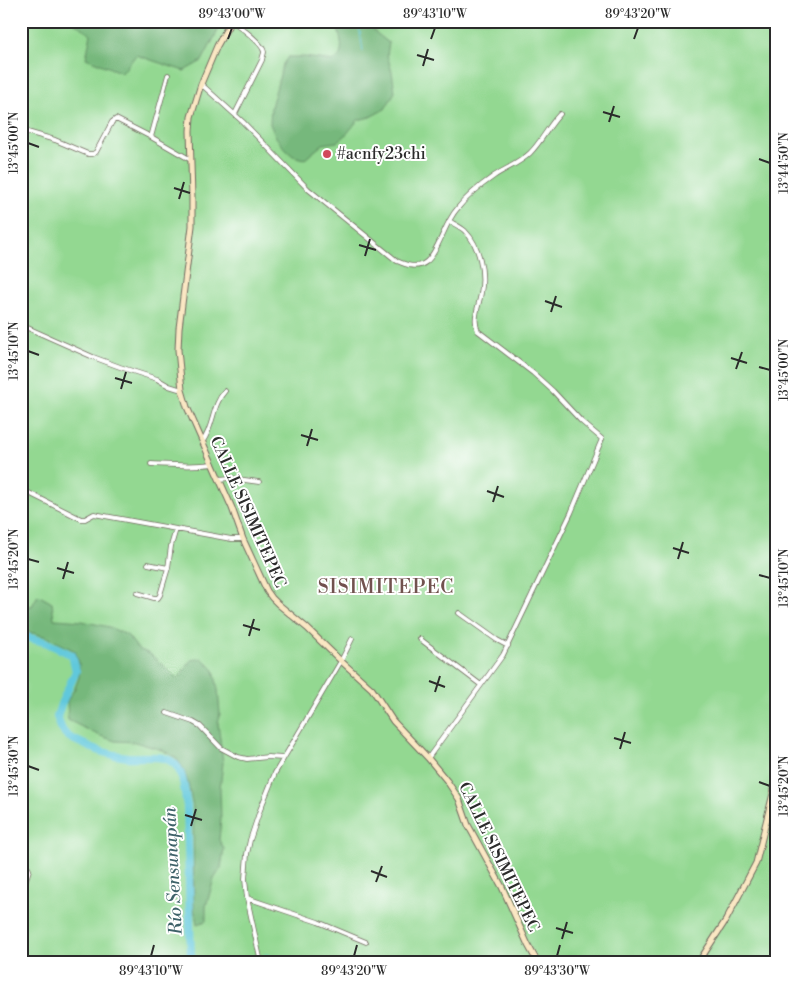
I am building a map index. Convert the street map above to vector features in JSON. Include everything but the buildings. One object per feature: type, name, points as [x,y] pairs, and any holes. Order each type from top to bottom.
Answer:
[{"type":"street","name":"CALLE SISIMITEPEC","points":[[232,21],[221,39],[201,84],[190,131],[192,226],[178,350],[182,390],[187,407],[220,479],[243,539],[272,598],[372,689],[392,721],[428,758],[447,781],[457,796],[468,825],[502,886],[538,963]]},
{"type":"street","points":[[232,21],[258,42],[264,53],[235,114]]},
{"type":"street","points":[[152,137],[168,75]]},
{"type":"street","points":[[201,84],[235,114],[308,189],[407,266],[416,266],[426,262],[433,253],[455,210],[468,196],[494,176],[522,160],[530,153],[560,114]]},
{"type":"street","points":[[24,131],[55,140],[88,154],[93,154],[96,152],[112,122],[116,119],[191,160]]},
{"type":"street","points":[[428,758],[508,646],[575,504],[602,439],[581,421],[533,373],[478,331],[475,326],[475,319],[482,292],[480,258],[473,241],[464,230],[448,221]]},
{"type":"street","points":[[21,325],[93,357],[158,379],[169,386],[182,390]]},
{"type":"street","points":[[203,441],[220,397],[225,391]]},
{"type":"street","points":[[151,464],[202,466],[213,464]]},
{"type":"street","points":[[220,479],[230,478],[259,482]]},
{"type":"street","points":[[21,489],[81,519],[94,514],[231,539],[243,539]]},
{"type":"street","points":[[136,593],[154,598],[158,598],[160,595],[176,529]]},
{"type":"street","points":[[148,564],[168,568]]},
{"type":"street","points":[[459,613],[508,646]]},
{"type":"street","points":[[260,958],[247,898],[246,870],[250,840],[270,785],[283,758],[341,661],[352,639]]},
{"type":"street","points":[[420,639],[481,684]]},
{"type":"street","points":[[167,714],[200,726],[220,748],[238,758],[283,758]]},
{"type":"street","points":[[698,963],[726,920],[756,863],[777,777]]},
{"type":"street","points":[[21,865],[28,868],[29,873],[21,895]]},
{"type":"street","points":[[247,898],[318,922],[366,942]]},
{"type":"green space","points":[[21,21],[777,21],[777,963],[21,963]]},
{"type":"green space","points":[[71,21],[223,21],[202,61],[184,71],[136,55],[122,73],[86,58],[91,34]]},
{"type":"green space","points":[[333,21],[368,21],[375,32],[389,43],[387,55],[395,92],[385,109],[370,117],[358,120],[345,136],[337,142],[323,144],[305,159],[293,156],[276,137],[270,124],[271,107],[283,64],[288,57],[334,61],[340,55],[340,37]]},
{"type":"green space","points":[[21,178],[31,182],[22,204],[21,204]]},
{"type":"green space","points":[[38,595],[52,603],[54,619],[82,621],[109,627],[127,635],[138,649],[150,654],[178,679],[191,660],[202,658],[214,670],[218,690],[220,714],[218,723],[223,762],[220,789],[221,819],[219,840],[224,849],[221,868],[214,879],[206,906],[206,921],[197,924],[194,908],[193,808],[183,768],[176,758],[162,750],[135,742],[115,741],[68,720],[67,701],[79,677],[79,663],[75,651],[47,637],[21,630],[21,606],[32,606]]},
{"type":"waterway","points":[[357,21],[363,51]]},
{"type":"waterway","name":"Río Sensunapán","points":[[21,636],[45,642],[72,655],[76,671],[57,717],[66,735],[96,750],[127,757],[168,759],[178,768],[183,781],[187,806],[191,961],[193,963]]},
{"type":"waterway","points":[[265,954],[272,956],[273,963]]},
{"type":"place","name":"#acnfy23chi","points":[[327,154]]},
{"type":"district","name":"SISIMITEPEC","points":[[386,587]]}]
